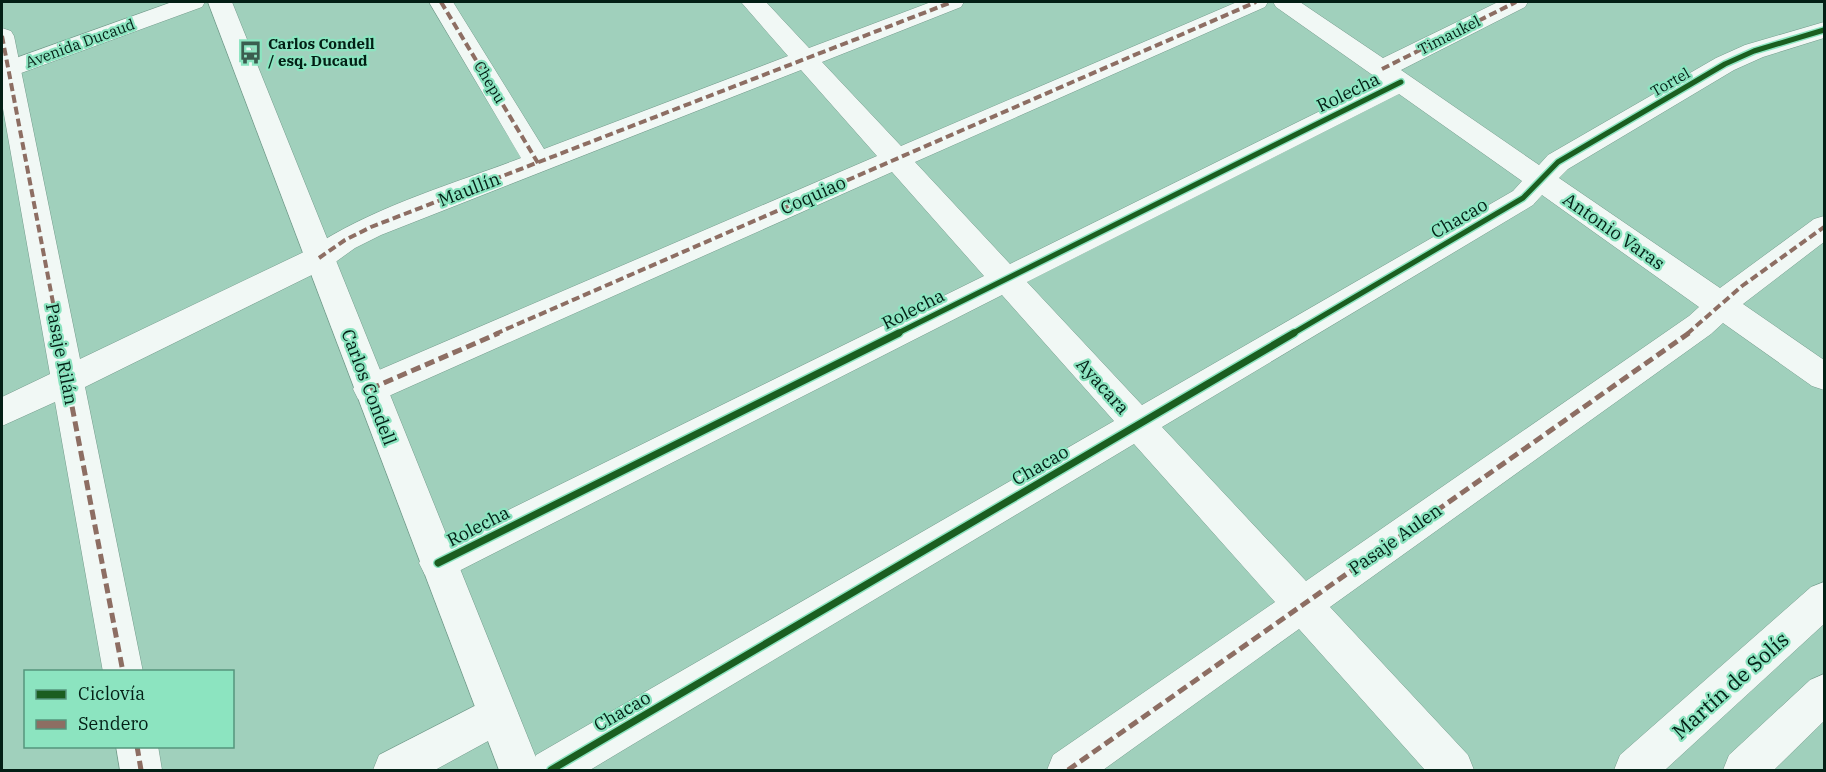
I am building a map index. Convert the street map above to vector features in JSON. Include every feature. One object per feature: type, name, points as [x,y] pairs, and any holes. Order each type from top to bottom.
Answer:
[{"type":"street","name":"Avenida Ducaud","points":[[5,71],[193,2]]},
{"type":"street","name":"Chepu","points":[[441,2],[538,163]]},
{"type":"street","name":"Ayacara","points":[[753,2],[1453,771]]},
{"type":"street","name":"Maullín","points":[[2,412],[319,258],[345,240],[371,227],[952,2]]},
{"type":"street","name":"Coquiao","points":[[370,389],[1256,2]]},
{"type":"street","name":"Antonio Varas","points":[[1285,2],[1824,377]]},
{"type":"street","name":"Timaukel","points":[[1392,76],[1516,2]]},
{"type":"street","name":"Carlos Condell","points":[[231,5],[319,258],[520,771]]},
{"type":"street","name":"Tortel","points":[[1541,180],[1558,162],[1725,64],[1754,51],[1824,30]]},
{"type":"street","name":"Pasaje Rilán","points":[[2,36],[5,71],[123,670]]},
{"type":"street","name":"Rolecha","points":[[438,563],[1006,279],[1392,76]]},
{"type":"street","name":"Chacao","points":[[551,771],[1523,198],[1541,180]]},
{"type":"street","name":"Pasaje Aulen","points":[[1068,771],[1700,325],[1742,286],[1824,227]]},
{"type":"street","name":"Martín de Solís","points":[[1635,771],[1824,600]]},
{"type":"street","points":[[1744,771],[1824,694]]},
{"type":"street","points":[[394,771],[498,714]]},
{"type":"street","points":[[137,748],[141,771]]},
{"type":"marked path","points":[[441,2],[538,163]]},
{"type":"marked path","points":[[319,258],[345,240],[371,227],[952,2]]},
{"type":"marked path","points":[[370,389],[1256,2]]},
{"type":"marked path","points":[[1382,69],[1516,2]]},
{"type":"marked path","points":[[2,36],[123,670]]},
{"type":"marked path","points":[[1068,770],[1700,325],[1742,286],[1824,227]]},
{"type":"marked path","points":[[137,748],[141,770]]},
{"type":"cycle path","points":[[551,770],[1523,198],[1558,162],[1725,64],[1754,51],[1824,30]]},
{"type":"cycle path","points":[[438,563],[1401,82]]},
{"type":"place","name":"Carlos Condell / esq. Ducaud","points":[[250,52]]}]
